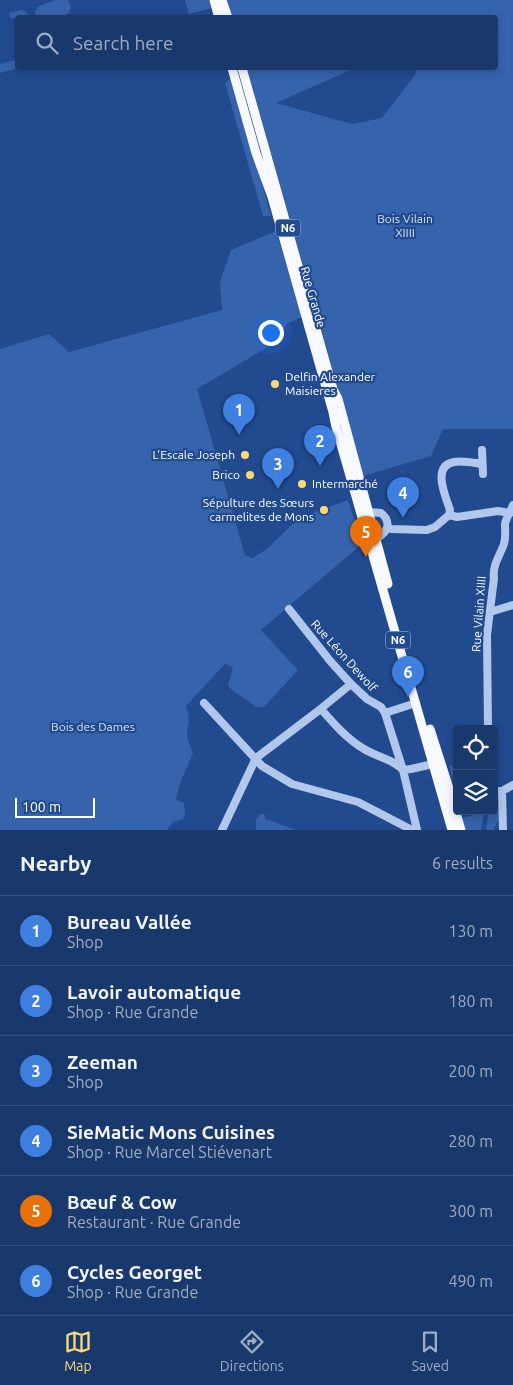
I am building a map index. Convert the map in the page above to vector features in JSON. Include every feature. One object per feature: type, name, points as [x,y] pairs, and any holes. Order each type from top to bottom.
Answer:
[{"type":"main road","points":[[214,0],[218,15]]},
{"type":"main road","points":[[222,0],[227,15]]},
{"type":"main road","name":"Rue Grande","points":[[233,70],[256,153],[272,197],[433,764],[452,802],[452,830]]},
{"type":"main road","name":"Rue Grande","points":[[243,70],[426,716],[461,830]]},
{"type":"street","points":[[482,450],[484,474]]},
{"type":"street","points":[[388,527],[391,529],[427,530],[435,527],[449,515],[450,510],[441,480],[443,470],[448,464],[453,462],[482,464]]},
{"type":"street","points":[[449,515],[457,517],[512,509]]},
{"type":"street","name":"Rue Vilain XIIII","points":[[488,725],[487,660],[493,574],[496,561],[504,544],[505,523],[512,509]]},
{"type":"street","points":[[368,534],[377,538],[384,534],[388,527],[388,521],[383,514],[369,512]]},
{"type":"street","points":[[490,612],[513,605]]},
{"type":"street","name":"Rue Léon Dewolf","points":[[289,609],[351,684],[385,712]]},
{"type":"street","points":[[222,830],[256,758],[351,684]]},
{"type":"street","points":[[204,703],[270,771],[292,784],[358,802],[412,830]]},
{"type":"street","points":[[416,703],[385,712],[403,770],[417,830]]},
{"type":"street","points":[[321,709],[336,727],[362,748],[396,763],[403,770]]},
{"type":"street","points":[[403,770],[433,764]]},
{"type":"street","points":[[503,830],[498,791],[513,785]]},
{"type":"green space","points":[[55,0],[68,0],[71,7],[69,13],[64,15],[36,15],[37,7]]},
{"type":"green space","points":[[185,0],[209,0],[212,8],[189,14]]},
{"type":"green space","name":"Bois Vilain XIIII","points":[[227,0],[513,0],[513,429],[443,429],[431,456],[363,476],[248,70],[350,70],[276,103],[352,124],[382,118],[415,75],[416,70],[498,70],[498,15],[231,15]]},
{"type":"green space","points":[[22,10],[28,15],[15,15],[15,18],[11,19],[9,13]]},
{"type":"green space","points":[[15,60],[15,69],[0,73],[0,64]]},
{"type":"green space","points":[[232,77],[271,216],[263,216],[225,83]]},
{"type":"green space","name":"Bois des Dames","points":[[276,231],[302,317],[287,324],[266,348],[197,389],[245,555],[252,558],[266,550],[299,518],[348,500],[362,544],[261,630],[298,670],[264,707],[256,707],[230,688],[228,685],[233,668],[225,664],[186,706],[189,717],[187,736],[193,753],[181,781],[176,799],[184,803],[185,813],[183,819],[173,822],[167,830],[0,830],[0,349],[49,334],[69,352],[222,310],[220,282],[231,250]]},
{"type":"green space","points":[[449,766],[453,766],[453,781]]},
{"type":"green space","points":[[498,809],[503,811],[493,830],[486,830],[488,815],[498,815]]},
{"type":"green space","points":[[260,814],[264,814],[266,819],[296,830],[256,830],[256,820]]},
{"type":"green space","points":[[484,815],[481,830],[465,830],[462,818]]},
{"type":"place","name":"Delfin Alexander Maisieres","points":[[275,384]]},
{"type":"place","name":"Bureau Vallée","points":[[239,435]]},
{"type":"place","name":"L'Escale Joseph","points":[[245,455]]},
{"type":"place","name":"Lavoir automatique","points":[[320,466]]},
{"type":"place","name":"Brico","points":[[250,475]]},
{"type":"place","name":"Intermarché","points":[[302,484]]},
{"type":"place","name":"Zeeman","points":[[278,489]]},
{"type":"place","name":"Sépulture des Sœurs carmelites de Mons","points":[[324,510]]},
{"type":"place","name":"SieMatic Mons Cuisines","points":[[403,518]]},
{"type":"place","name":"Bœuf & Cow","points":[[366,557]]},
{"type":"place","name":"Cycles Georget","points":[[408,697]]}]
